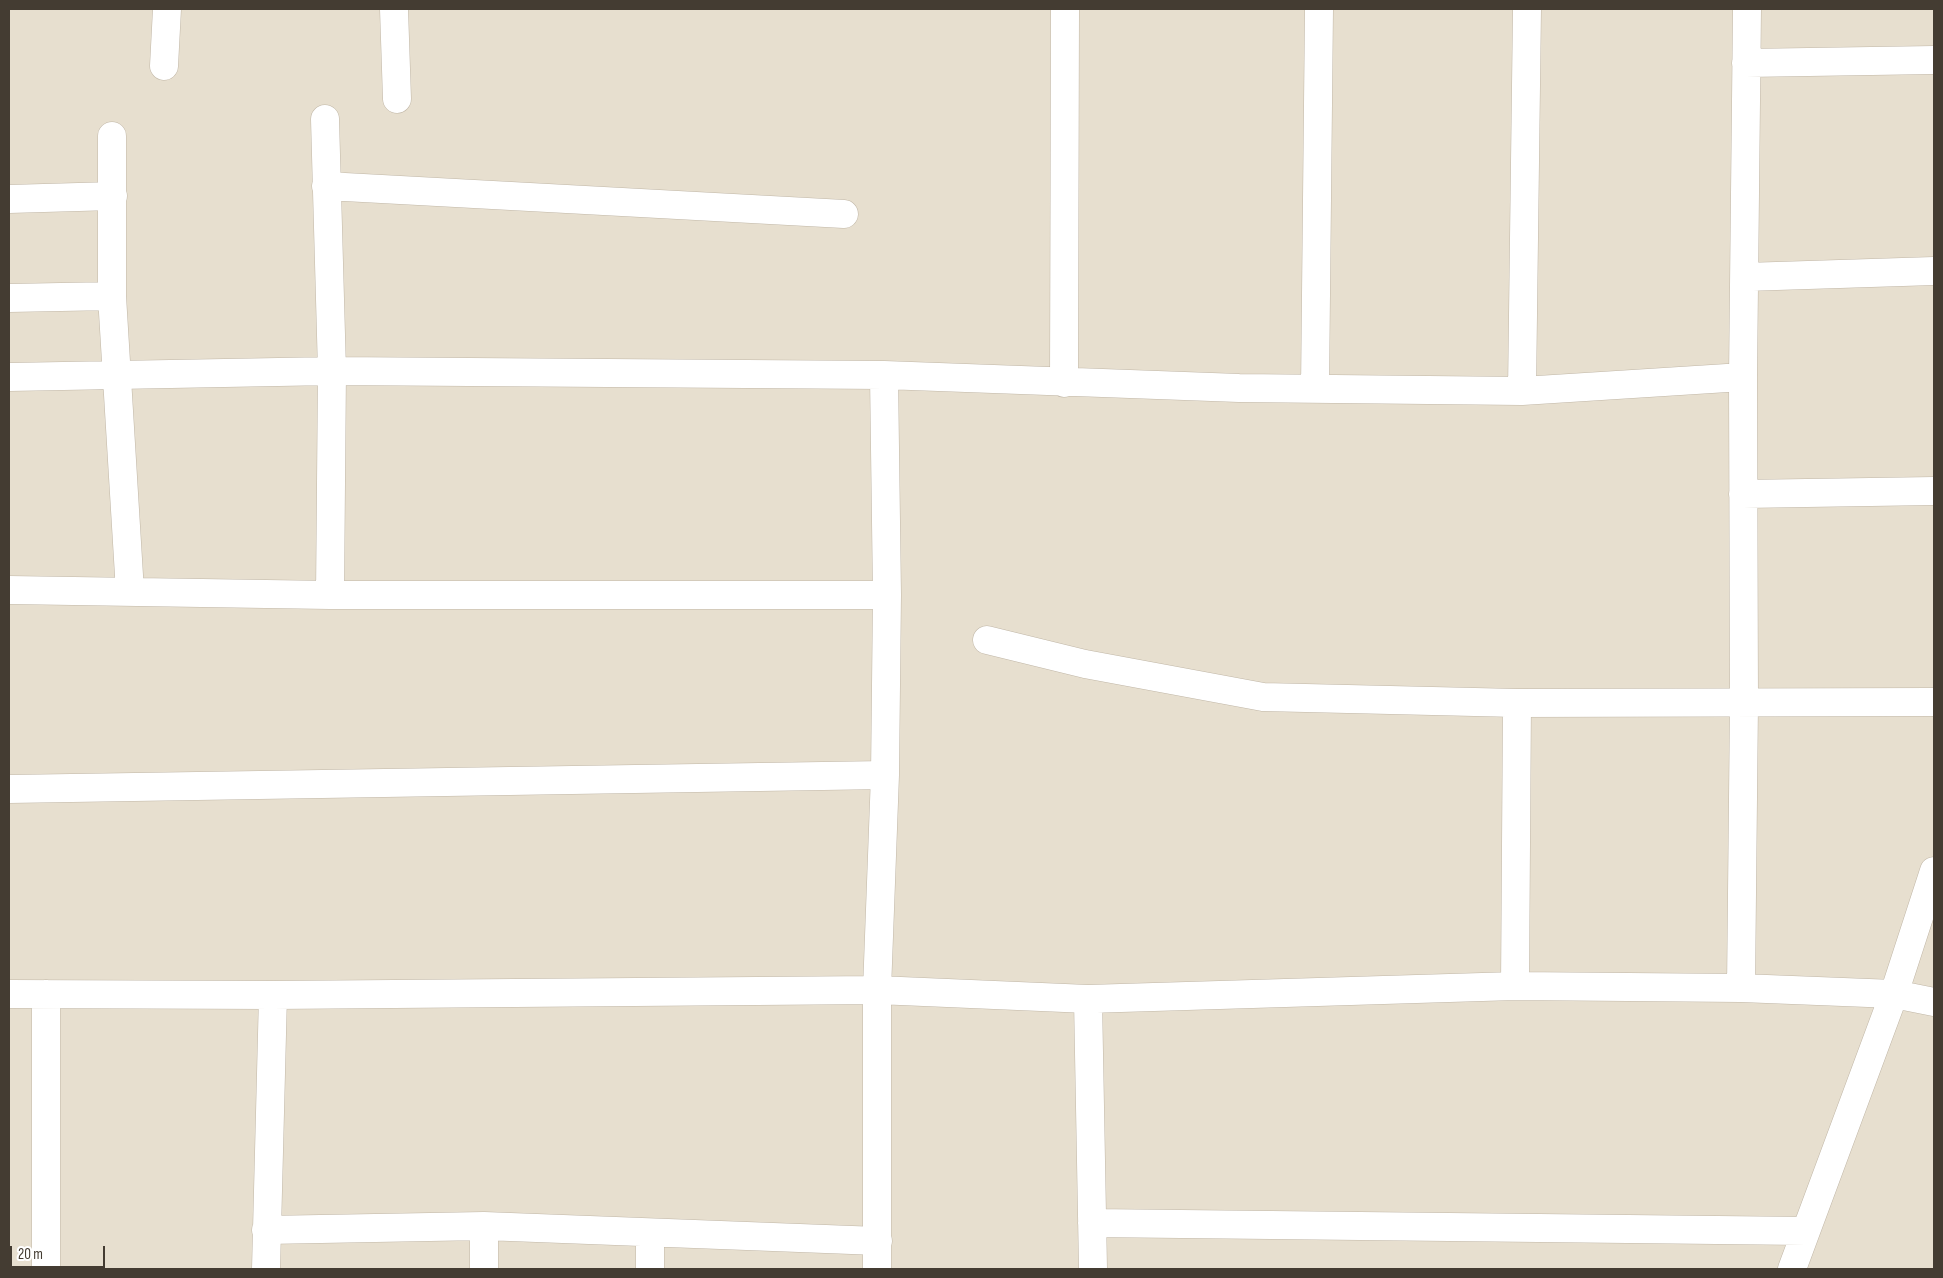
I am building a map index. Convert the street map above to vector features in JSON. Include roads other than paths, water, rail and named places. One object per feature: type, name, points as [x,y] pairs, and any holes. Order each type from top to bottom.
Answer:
[{"type":"street","points":[[164,66],[166,9]]},
{"type":"street","points":[[394,9],[396,99]]},
{"type":"street","points":[[1064,383],[1065,9]]},
{"type":"street","points":[[1315,389],[1319,9]]},
{"type":"street","points":[[1522,391],[1527,9]]},
{"type":"street","points":[[1741,988],[1744,703],[1743,377],[1747,9]]},
{"type":"street","points":[[1746,63],[1934,60]]},
{"type":"street","points":[[325,119],[332,371],[330,596]]},
{"type":"street","points":[[112,136],[112,296],[130,592]]},
{"type":"street","points":[[326,186],[844,214]]},
{"type":"street","points":[[9,199],[113,196]]},
{"type":"street","points":[[1745,277],[1934,271]]},
{"type":"street","points":[[9,298],[112,296]]},
{"type":"street","points":[[9,378],[332,371],[884,375],[1064,383],[1315,389],[1522,391],[1743,377]]},
{"type":"street","points":[[877,1269],[877,990],[885,775],[887,596],[884,375]]},
{"type":"street","points":[[1743,494],[1934,491]]},
{"type":"street","points":[[9,590],[330,596],[887,596]]},
{"type":"street","points":[[988,640],[1085,664],[1263,697],[1517,703],[1934,702]]},
{"type":"street","points":[[1514,986],[1517,703]]},
{"type":"street","points":[[9,788],[885,775]]},
{"type":"street","points":[[1792,1269],[1894,994],[1934,871]]},
{"type":"street","points":[[9,994],[273,996],[877,990],[1088,999],[1514,986],[1741,988],[1894,994],[1934,1002]]},
{"type":"street","points":[[46,994],[46,1269]]},
{"type":"street","points":[[266,1269],[273,996]]},
{"type":"street","points":[[1088,999],[1093,1269]]},
{"type":"street","points":[[1092,1223],[1806,1231]]},
{"type":"street","points":[[266,1230],[484,1226],[878,1241]]},
{"type":"street","points":[[484,1226],[484,1269]]},
{"type":"street","points":[[650,1233],[650,1269]]}]
